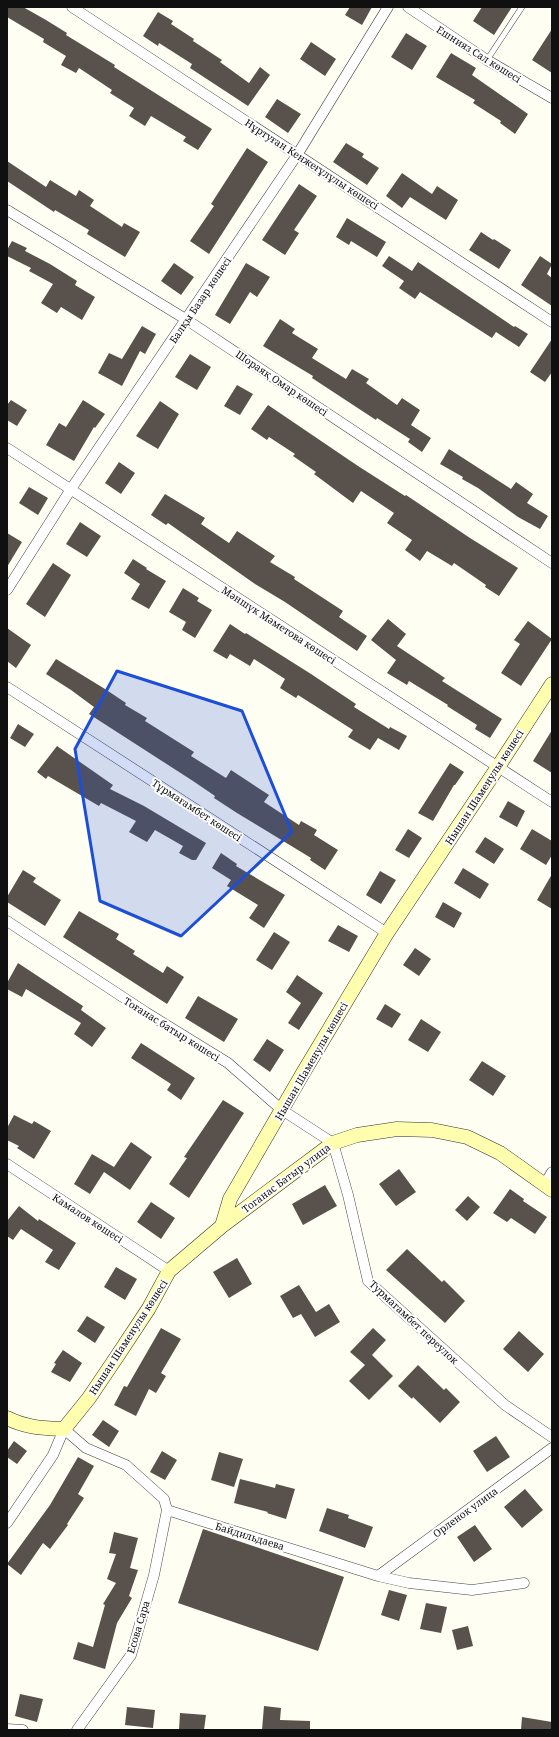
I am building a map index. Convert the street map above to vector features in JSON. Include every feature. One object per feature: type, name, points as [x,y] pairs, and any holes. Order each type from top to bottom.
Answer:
[{"type":"street","name":"Нұртуған Кенжеғұлұлы көшесі","points":[[72,7],[552,322]]},
{"type":"street","name":"Балқы Базар көшесі","points":[[7,590],[71,489],[187,320],[297,155],[388,7]]},
{"type":"street","name":"Ешнияз Сал көшесі","points":[[408,7],[487,60],[552,97]]},
{"type":"street","name":"Шораяқ Омар көшесі","points":[[7,210],[187,320],[552,563]]},
{"type":"street","name":"Мәншүк Мәметова көшесі","points":[[7,448],[552,802]]},
{"type":"street","name":"Нышан Шаменулы көшесі","points":[[64,1429],[89,1398],[118,1355],[149,1308],[170,1271],[222,1226],[230,1199],[387,933],[552,684]]},
{"type":"street","name":"Тұрмағамбет көшесі","points":[[7,686],[387,933]]},
{"type":"street","name":"Тоғанас батыр көшесі","points":[[7,921],[147,1014],[228,1063],[282,1110],[333,1143]]},
{"type":"street","name":"Тоганас Батыр улица","points":[[222,1226],[333,1143],[357,1135],[397,1129],[432,1130],[467,1137],[500,1153],[548,1188]]},
{"type":"street","name":"Турмагамбет переулок","points":[[333,1143],[348,1196],[368,1281],[505,1405],[552,1437]]},
{"type":"street","name":"Камалов көшесі","points":[[7,1164],[170,1271]]},
{"type":"street","points":[[548,1188],[552,1172]]},
{"type":"street","points":[[7,1418],[21,1425],[64,1429],[86,1448],[126,1465],[164,1499],[167,1510]]},
{"type":"street","points":[[7,1523],[53,1455],[64,1429]]},
{"type":"street","name":"Орленок улица","points":[[378,1576],[552,1448]]},
{"type":"street","name":"Байдильдаева","points":[[167,1510],[378,1576],[409,1583],[472,1590],[524,1583]]},
{"type":"street","name":"Есова Сара","points":[[77,1730],[131,1656],[154,1575],[167,1510]]},
{"type":"street","points":[[7,1729],[23,1730]]},
{"type":"lane","points":[[487,60],[522,7]]},
{"type":"highlighted area","points":[[117,671],[242,711],[292,832],[181,936],[100,901],[75,749]]},
{"type":"building","points":[[7,7],[23,7],[46,20],[67,33],[66,35],[115,65],[114,67],[212,129],[198,150],[183,141],[186,137],[151,116],[145,126],[129,116],[134,108],[110,93],[112,90],[79,68],[76,73],[61,65],[66,56],[43,42],[44,39],[7,17]]},
{"type":"building","points":[[350,7],[372,7],[362,25],[345,15]]},
{"type":"building","points":[[482,7],[512,7],[494,35],[473,21]]},
{"type":"building","points":[[158,12],[173,21],[171,24],[194,39],[193,41],[222,60],[220,62],[249,83],[260,67],[270,75],[248,106],[190,68],[192,64],[159,43],[158,46],[143,36]]},
{"type":"building","points":[[552,29],[552,73],[532,60]]},
{"type":"building","points":[[406,33],[427,46],[412,70],[391,57]]},
{"type":"building","points":[[311,42],[336,59],[325,76],[300,59]]},
{"type":"building","points":[[451,53],[476,68],[472,75],[528,114],[515,134],[500,123],[501,121],[473,103],[475,100],[436,77]]},
{"type":"building","points":[[277,99],[301,114],[288,133],[265,117]]},
{"type":"building","points":[[346,143],[364,154],[362,157],[379,168],[367,185],[333,162]]},
{"type":"building","points":[[247,148],[268,162],[209,254],[190,241],[214,206],[211,204]]},
{"type":"building","points":[[7,161],[46,187],[50,180],[76,196],[79,190],[94,200],[90,206],[122,227],[124,223],[140,232],[125,257],[87,234],[89,230],[55,210],[54,212],[7,181]]},
{"type":"building","points":[[402,173],[432,194],[437,186],[458,200],[446,220],[410,197],[402,208],[386,196]]},
{"type":"building","points":[[299,184],[317,196],[294,230],[299,233],[285,255],[262,240]]},
{"type":"building","points":[[347,218],[386,242],[377,257],[351,241],[349,245],[336,237]]},
{"type":"building","points":[[481,232],[511,250],[499,269],[469,250]]},
{"type":"building","points":[[12,241],[27,248],[25,251],[50,264],[77,281],[75,285],[95,297],[82,320],[61,307],[57,313],[41,303],[53,284],[29,271],[31,268],[7,256],[7,250]]},
{"type":"building","points":[[389,256],[412,271],[418,262],[514,327],[515,326],[528,334],[519,347],[496,332],[492,338],[420,292],[415,299],[399,288],[404,281],[382,266]]},
{"type":"building","points":[[540,256],[552,264],[547,274],[552,278],[552,306],[521,285]]},
{"type":"building","points":[[174,263],[194,277],[181,295],[161,281]]},
{"type":"building","points":[[246,263],[270,277],[257,297],[250,292],[230,324],[215,315]]},
{"type":"building","points":[[280,319],[295,329],[292,333],[318,349],[312,358],[346,379],[352,369],[369,379],[366,383],[397,405],[402,398],[420,410],[411,425],[431,438],[422,452],[408,442],[410,439],[377,418],[376,420],[312,378],[313,376],[263,346]]},
{"type":"building","points":[[142,326],[156,334],[145,354],[140,351],[122,386],[98,373],[109,353],[122,359]]},
{"type":"building","points":[[552,339],[552,372],[545,382],[530,372]]},
{"type":"building","points":[[190,354],[211,367],[197,390],[175,377]]},
{"type":"building","points":[[237,385],[253,394],[240,415],[224,406]]},
{"type":"building","points":[[11,400],[27,410],[17,426],[7,420],[7,405]]},
{"type":"building","points":[[83,400],[105,414],[95,428],[94,427],[74,461],[46,445],[59,423],[66,427]]},
{"type":"building","points":[[160,401],[179,414],[158,449],[136,436]]},
{"type":"building","points":[[268,405],[358,466],[405,496],[406,495],[518,568],[499,596],[454,563],[452,566],[427,551],[420,561],[405,550],[412,540],[387,523],[394,513],[361,491],[353,503],[314,474],[316,472],[293,456],[295,454],[269,437],[267,440],[251,429]]},
{"type":"building","points":[[449,449],[511,489],[516,482],[533,494],[527,503],[548,516],[540,529],[518,517],[478,488],[462,479],[463,477],[440,464]]},
{"type":"building","points":[[119,462],[135,473],[121,494],[105,483]]},
{"type":"building","points":[[29,487],[48,498],[38,515],[19,503]]},
{"type":"building","points":[[165,494],[205,518],[201,524],[229,543],[237,531],[275,556],[270,562],[295,577],[294,579],[343,611],[339,617],[367,636],[357,651],[285,602],[255,584],[168,523],[166,525],[151,515]]},
{"type":"building","points":[[80,522],[101,536],[87,557],[66,544]]},
{"type":"building","points":[[7,533],[22,542],[7,567]]},
{"type":"building","points":[[133,559],[166,581],[149,609],[131,599],[140,584],[124,573]]},
{"type":"building","points":[[53,563],[71,575],[45,617],[26,604]]},
{"type":"building","points":[[183,588],[199,598],[197,601],[212,610],[195,638],[182,630],[186,622],[169,612]]},
{"type":"building","points":[[388,619],[406,634],[397,646],[445,678],[442,681],[502,719],[490,738],[475,729],[477,725],[447,706],[448,705],[409,681],[407,685],[387,673],[396,660],[371,640]]},
{"type":"building","points":[[528,621],[552,639],[521,686],[501,673],[520,644],[514,640]]},
{"type":"building","points":[[230,624],[311,674],[356,704],[354,707],[389,729],[390,727],[407,736],[399,750],[378,738],[370,750],[348,737],[353,730],[298,695],[296,698],[280,688],[285,679],[254,659],[250,666],[230,654],[227,659],[213,651]]},
{"type":"building","points":[[7,628],[31,645],[16,668],[7,661]]},
{"type":"building","points":[[56,659],[105,689],[126,703],[125,705],[147,718],[145,721],[194,752],[191,756],[226,778],[231,770],[269,795],[264,802],[299,825],[301,821],[317,830],[314,835],[338,850],[325,870],[310,860],[311,858],[237,813],[214,798],[215,796],[193,781],[89,714],[94,707],[46,674]]},
{"type":"building","points":[[18,724],[34,734],[25,747],[10,738]]},
{"type":"building","points":[[552,730],[552,773],[533,761]]},
{"type":"building","points":[[57,746],[113,785],[110,789],[144,806],[206,843],[196,860],[192,860],[179,853],[183,846],[155,830],[147,842],[129,832],[136,821],[101,803],[99,806],[48,776],[46,779],[37,772]]},
{"type":"building","points":[[450,763],[464,772],[454,785],[433,821],[418,813]]},
{"type":"building","points":[[508,801],[525,811],[517,827],[499,817]]},
{"type":"building","points":[[408,829],[422,838],[409,858],[395,850]]},
{"type":"building","points":[[532,829],[552,841],[552,855],[546,865],[520,849]]},
{"type":"building","points":[[485,837],[504,849],[494,864],[475,852]]},
{"type":"building","points":[[221,853],[237,864],[236,866],[285,895],[264,928],[249,918],[258,905],[227,886],[231,880],[212,868]]},
{"type":"building","points":[[463,868],[489,884],[480,899],[454,883]]},
{"type":"building","points":[[23,870],[36,878],[33,882],[61,900],[45,926],[7,902],[7,897]]},
{"type":"building","points":[[380,871],[396,880],[381,904],[366,895]]},
{"type":"building","points":[[552,874],[552,909],[537,900]]},
{"type":"building","points":[[443,902],[462,913],[454,928],[435,917]]},
{"type":"building","points":[[79,911],[119,934],[116,939],[135,951],[133,954],[163,973],[167,966],[184,977],[167,1004],[63,937]]},
{"type":"building","points":[[338,925],[358,936],[349,952],[328,941]]},
{"type":"building","points":[[274,932],[290,942],[272,970],[256,960]]},
{"type":"building","points":[[415,948],[431,959],[419,976],[403,965]]},
{"type":"building","points":[[18,963],[83,1006],[81,1010],[106,1028],[92,1047],[74,1034],[81,1023],[26,989],[22,997],[7,989],[7,983]]},
{"type":"building","points":[[297,975],[323,993],[299,1030],[288,1023],[301,1003],[286,992]]},
{"type":"building","points":[[198,996],[238,1019],[224,1042],[185,1018]]},
{"type":"building","points":[[385,1004],[401,1014],[392,1028],[376,1019]]},
{"type":"building","points":[[421,1019],[441,1032],[428,1052],[408,1040]]},
{"type":"building","points":[[267,1039],[284,1050],[270,1072],[253,1060]]},
{"type":"building","points":[[141,1043],[195,1078],[181,1100],[167,1090],[171,1084],[131,1058]]},
{"type":"building","points":[[482,1061],[506,1076],[493,1096],[469,1080]]},
{"type":"building","points":[[223,1100],[244,1113],[189,1198],[169,1184],[187,1158],[184,1157]]},
{"type":"building","points":[[14,1115],[32,1124],[34,1121],[51,1131],[34,1159],[17,1148],[19,1146],[7,1140],[7,1128]]},
{"type":"building","points":[[131,1142],[152,1157],[130,1190],[104,1172],[90,1194],[74,1184],[92,1154],[114,1167]]},
{"type":"building","points":[[399,1169],[416,1192],[396,1206],[379,1184]]},
{"type":"building","points":[[325,1185],[337,1206],[303,1225],[292,1204]]},
{"type":"building","points":[[510,1189],[524,1199],[523,1201],[547,1217],[535,1234],[511,1218],[507,1222],[493,1213]]},
{"type":"building","points":[[468,1196],[480,1207],[467,1221],[455,1210]]},
{"type":"building","points":[[151,1202],[175,1218],[161,1239],[137,1222]]},
{"type":"building","points":[[19,1206],[38,1221],[39,1219],[76,1243],[59,1270],[45,1262],[53,1250],[21,1229],[13,1240],[7,1236],[7,1221]]},
{"type":"building","points":[[407,1249],[442,1282],[444,1280],[465,1301],[445,1323],[386,1270]]},
{"type":"building","points":[[237,1258],[252,1284],[229,1298],[213,1272]]},
{"type":"building","points":[[116,1267],[137,1279],[125,1300],[104,1287]]},
{"type":"building","points":[[299,1285],[316,1312],[329,1304],[340,1322],[315,1337],[301,1314],[293,1318],[280,1296]]},
{"type":"building","points":[[87,1316],[105,1327],[95,1343],[77,1331]]},
{"type":"building","points":[[161,1328],[181,1339],[161,1373],[166,1376],[156,1393],[149,1389],[136,1416],[114,1405],[124,1386],[127,1387]]},
{"type":"building","points":[[373,1328],[386,1340],[372,1355],[393,1376],[369,1400],[349,1381],[365,1365],[350,1352]]},
{"type":"building","points":[[519,1331],[544,1354],[528,1372],[503,1349]]},
{"type":"building","points":[[63,1350],[82,1363],[70,1382],[51,1372],[56,1364],[54,1363]]},
{"type":"building","points":[[418,1365],[444,1390],[446,1388],[460,1402],[440,1423],[413,1397],[412,1399],[398,1386]]},
{"type":"building","points":[[103,1420],[119,1431],[109,1447],[92,1435]]},
{"type":"building","points":[[496,1436],[510,1457],[487,1472],[473,1451]]},
{"type":"building","points":[[14,1441],[27,1451],[17,1464],[7,1457],[7,1451]]},
{"type":"building","points":[[162,1451],[177,1460],[165,1480],[150,1472]]},
{"type":"building","points":[[219,1452],[243,1459],[234,1487],[211,1480]]},
{"type":"building","points":[[78,1457],[94,1466],[78,1494],[84,1498],[67,1524],[68,1525],[50,1549],[43,1543],[21,1575],[7,1564],[50,1505]]},
{"type":"building","points":[[240,1479],[275,1488],[276,1484],[295,1489],[286,1519],[267,1513],[268,1512],[234,1503]]},
{"type":"building","points":[[525,1489],[543,1510],[522,1528],[504,1507]]},
{"type":"building","points":[[327,1508],[349,1515],[348,1518],[373,1527],[365,1548],[319,1531]]},
{"type":"building","points":[[475,1525],[492,1549],[474,1562],[457,1537]]},
{"type":"building","points":[[203,1529],[344,1577],[318,1651],[178,1603]]},
{"type":"building","points":[[114,1532],[138,1538],[130,1568],[138,1570],[129,1596],[132,1598],[117,1623],[105,1669],[73,1659],[78,1642],[93,1647],[105,1605],[103,1604],[116,1583],[107,1579],[116,1554],[109,1553]]},
{"type":"building","points":[[389,1590],[407,1595],[399,1621],[381,1615]]},
{"type":"building","points":[[426,1603],[447,1607],[441,1633],[420,1629]]},
{"type":"building","points":[[468,1626],[473,1646],[457,1650],[452,1630]]},
{"type":"building","points":[[20,1694],[43,1699],[37,1722],[15,1716]]},
{"type":"building","points":[[264,1706],[281,1708],[280,1720],[310,1721],[310,1730],[262,1730]]},
{"type":"building","points":[[127,1707],[155,1710],[153,1728],[125,1725]]},
{"type":"building","points":[[180,1713],[206,1715],[204,1730],[179,1730]]},
{"type":"building","points":[[522,1717],[552,1722],[552,1730],[521,1730]]}]
